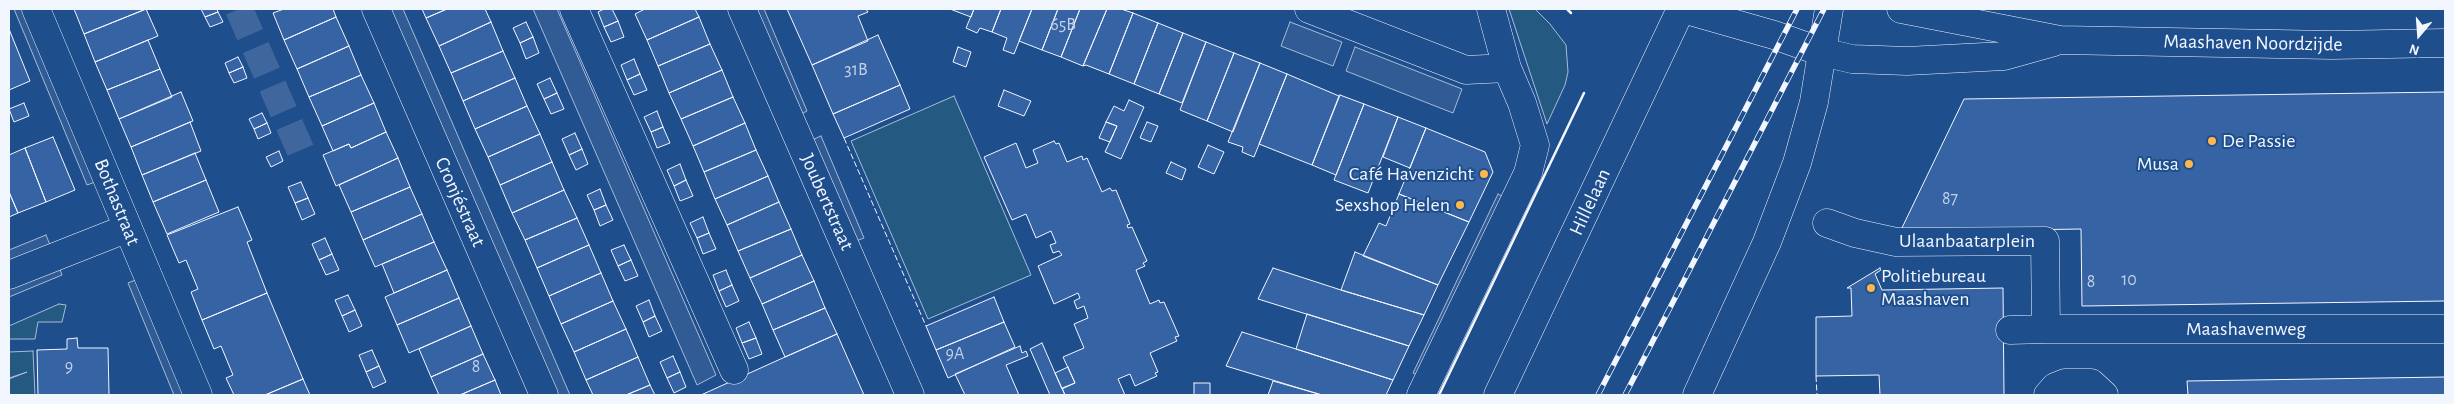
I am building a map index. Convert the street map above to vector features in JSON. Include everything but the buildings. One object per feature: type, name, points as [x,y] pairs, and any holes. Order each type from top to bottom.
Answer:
[{"type":"street","name":"Bothastraat","points":[[36,9],[198,395]]},
{"type":"street","name":"Cronjéstraat","points":[[376,9],[544,395]]},
{"type":"street","points":[[574,9],[734,370]]},
{"type":"street","name":"Joubertstraat","points":[[742,9],[910,395]]},
{"type":"street","points":[[1309,9],[1466,70],[1507,68]]},
{"type":"street","points":[[1421,395],[1528,173],[1534,145],[1522,103],[1507,68],[1491,9]]},
{"type":"street","name":"Maashaven Noordzijde","points":[[1682,9],[1774,35],[1822,52],[1852,59],[1907,61],[2004,56],[2060,40]]},
{"type":"street","name":"Hillelaan","points":[[1498,395],[1682,9]]},
{"type":"street","points":[[1744,9],[1757,24],[1774,35]]},
{"type":"street","points":[[1697,395],[1767,242],[1797,163],[1814,102],[1829,9]]},
{"type":"street","name":"Maashaven Noordzijde","points":[[1901,9],[2060,40],[2332,45],[2445,44]]},
{"type":"street","name":"Ulaanbaatarplein","points":[[1827,223],[1855,233],[1896,242],[2045,241],[2046,329]]},
{"type":"street","points":[[9,275],[128,228]]},
{"type":"street","points":[[2010,330],[2046,329]]},
{"type":"street","name":"Maashavenweg","points":[[2046,329],[2445,329]]},
{"type":"street","points":[[2048,395],[2055,388],[2065,383],[2091,383],[2104,395]]},
{"type":"shaded area","points":[[14,9],[27,9],[98,181],[87,185]]},
{"type":"shaded area","points":[[390,9],[403,9],[570,395],[558,395]]},
{"type":"shaded area","points":[[533,9],[557,9],[716,375],[697,385]]},
{"type":"shaded area","points":[[754,9],[764,9],[807,111],[799,115]]},
{"type":"shaded area","points":[[1509,9],[1535,9],[1550,24],[1566,45],[1568,72],[1565,85],[1547,124]]},
{"type":"shaded area","points":[[1290,22],[1342,42],[1333,66],[1281,46]]},
{"type":"shaded area","points":[[1355,47],[1462,89],[1453,113],[1346,71]]},
{"type":"shaded area","points":[[954,96],[1031,275],[928,319],[851,141]]},
{"type":"shaded area","points":[[821,136],[864,238],[856,241],[812,140]]},
{"type":"shaded area","points":[[1498,194],[1507,199],[1421,377],[1413,373]]},
{"type":"shaded area","points":[[46,235],[50,245],[9,263],[9,250]]},
{"type":"shaded area","points":[[58,264],[62,275],[9,297],[9,285]]},
{"type":"shaded area","points":[[138,279],[186,395],[174,395],[128,283]]},
{"type":"shaded area","points":[[59,304],[66,305],[62,322],[38,322],[35,339],[9,339],[9,326]]},
{"type":"shaded area","points":[[33,351],[35,395],[9,395],[9,379],[27,372],[9,378],[9,352]]},
{"type":"tunnel","points":[[239,9],[306,163]]},
{"type":"railway","points":[[1598,395],[1797,9]]},
{"type":"railway","points":[[1625,395],[1824,9]]},
{"type":"fence","points":[[844,138],[926,326]]},
{"type":"fence","points":[[1816,376],[1817,395]]},
{"type":"wall","points":[[1567,9],[1571,13]]},
{"type":"wall","points":[[1439,395],[1584,93]]},
{"type":"place","name":"De Passie","points":[[2212,141]]},
{"type":"place","name":"Musa","points":[[2189,164]]},
{"type":"place","name":"Café Havenzicht","points":[[1484,174]]},
{"type":"place","name":"Sexshop Helen","points":[[1460,205]]},
{"type":"place","name":"Politiebureau Maashaven","points":[[1871,288]]}]
